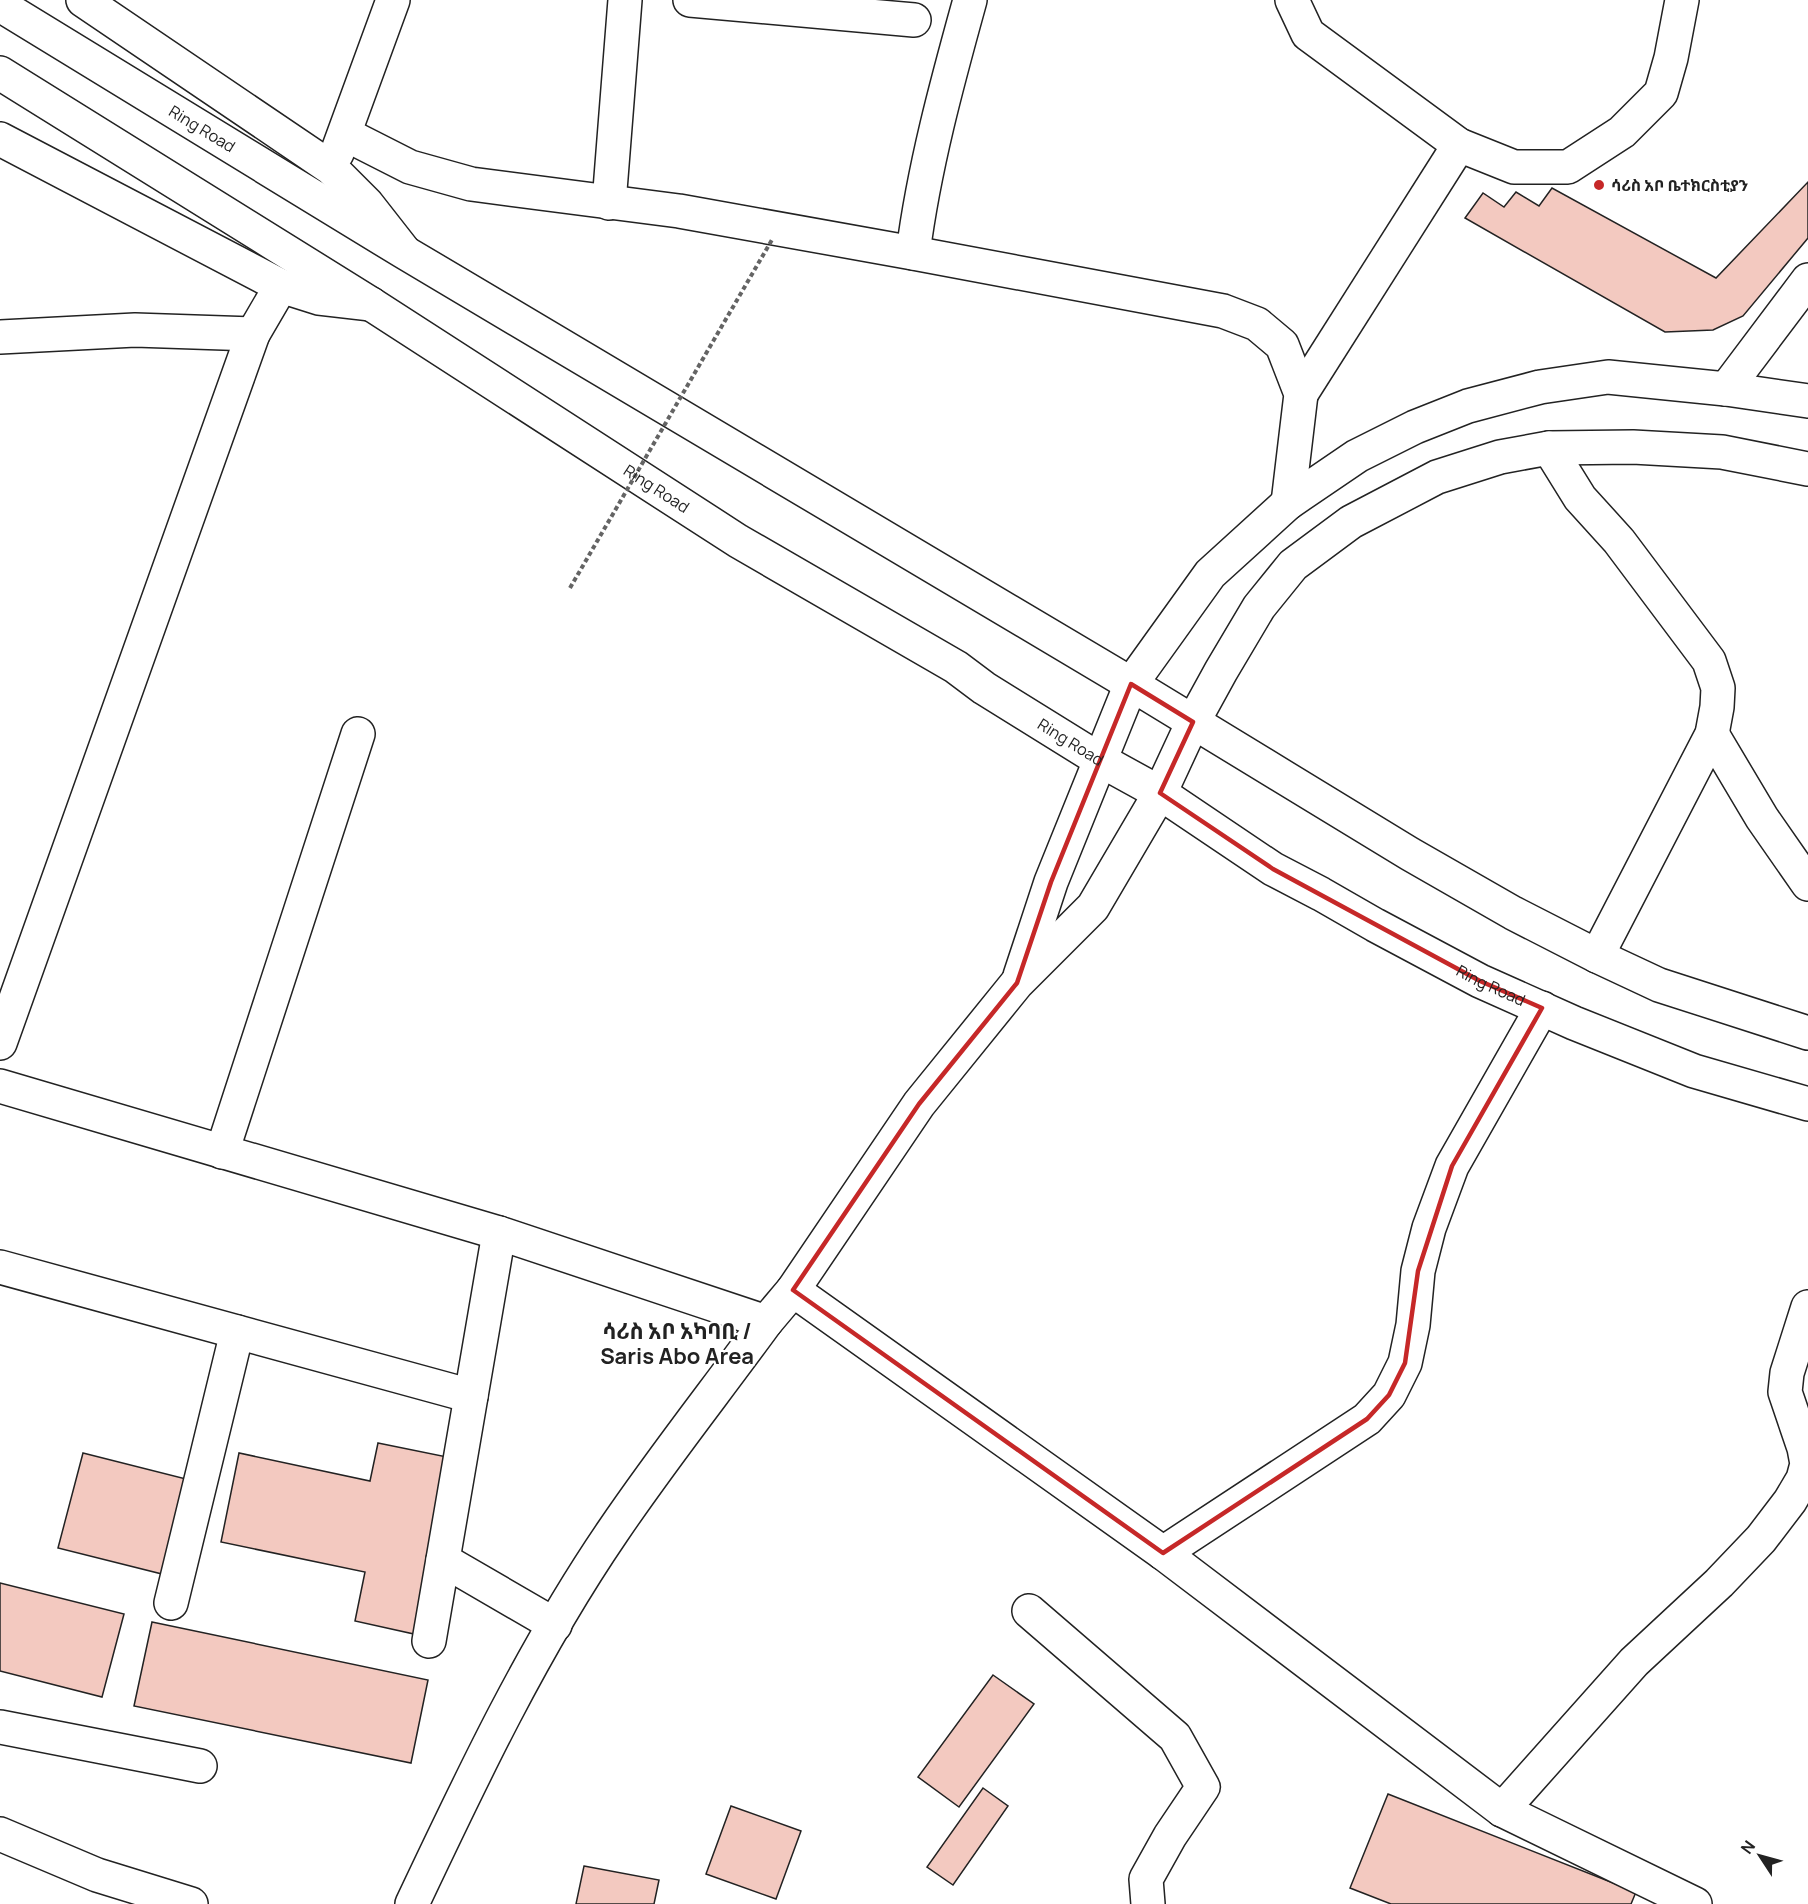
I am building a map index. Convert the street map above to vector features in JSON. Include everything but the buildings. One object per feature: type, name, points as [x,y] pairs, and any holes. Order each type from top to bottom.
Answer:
[{"type":"main road","name":"Ring Road","points":[[83,0],[331,168],[367,204],[404,252]]},
{"type":"main road","points":[[331,168],[393,0]]},
{"type":"main road","points":[[609,203],[625,0]]},
{"type":"main road","points":[[690,0],[914,20]]},
{"type":"main road","points":[[913,253],[919,206],[939,115],[970,0]]},
{"type":"main road","points":[[1292,0],[1308,34],[1459,145],[1514,167],[1568,167],[1622,132],[1661,93],[1671,58],[1682,0]]},
{"type":"main road","name":"Ring Road","points":[[0,5],[404,252],[1131,684],[1420,860],[1513,913],[1659,985],[1808,1034]]},
{"type":"main road","name":"Ring Road","points":[[0,73],[371,304],[738,541],[956,667],[984,688],[1100,760],[1160,793],[1273,869],[1480,981],[1574,1023],[1694,1071],[1808,1104]]},
{"type":"main road","points":[[345,134],[410,167],[471,184],[679,211],[1223,311],[1257,324],[1282,345],[1302,394]]},
{"type":"main road","name":"Ring Road","points":[[0,139],[281,286],[319,298],[371,304]]},
{"type":"main road","points":[[1288,503],[1302,394],[1459,145]]},
{"type":"main road","points":[[1726,389],[1808,280]]},
{"type":"main road","points":[[0,1043],[252,334],[281,286]]},
{"type":"main road","points":[[0,337],[135,330],[252,334]]},
{"type":"main road","points":[[1017,983],[1051,882],[1131,684],[1210,574],[1288,503],[1357,456],[1415,427],[1468,406],[1540,387],[1608,377],[1726,389],[1808,401]]},
{"type":"main road","points":[[412,1904],[498,1727],[555,1624],[612,1532],[766,1322],[793,1290],[919,1104],[1017,983],[1093,908],[1160,793],[1193,722],[1259,607],[1293,565],[1351,522],[1437,477],[1500,456],[1549,448],[1633,447],[1722,452],[1808,469]]},
{"type":"main road","points":[[1549,448],[1580,498],[1620,541],[1709,661],[1719,688],[1712,734],[1597,956]]},
{"type":"main road","points":[[222,1152],[358,734]]},
{"type":"main road","points":[[1712,734],[1762,818],[1808,884]]},
{"type":"main road","points":[[1163,1553],[1367,1419],[1389,1395],[1405,1363],[1413,1325],[1418,1271],[1429,1228],[1452,1166],[1542,1008]]},
{"type":"main road","points":[[0,1086],[499,1233],[766,1322]]},
{"type":"main road","points":[[429,1641],[499,1233]]},
{"type":"main road","points":[[0,1267],[471,1396]]},
{"type":"main road","points":[[793,1290],[1163,1553],[1502,1810],[1695,1904]]},
{"type":"main road","points":[[1502,1810],[1635,1662],[1719,1583],[1761,1539],[1790,1502],[1803,1479],[1807,1464],[1804,1448],[1785,1392],[1787,1373],[1808,1307]]},
{"type":"main road","points":[[171,1603],[237,1332]]},
{"type":"main road","points":[[443,1560],[555,1624]]},
{"type":"main road","points":[[1029,1611],[1175,1737],[1203,1787],[1170,1836],[1146,1880],[1148,1904]]},
{"type":"main road","points":[[0,1727],[200,1766]]},
{"type":"main road","points":[[0,1834],[97,1875],[191,1904]]},
{"type":"path","points":[[570,588],[773,238]]},
{"type":"highlighted area","points":[[1131,684],[1193,722],[1160,793],[1273,869],[1480,981],[1542,1008],[1452,1166],[1418,1271],[1405,1363],[1389,1395],[1367,1419],[1163,1553],[793,1290],[919,1104],[1017,983],[1051,882]]},
{"type":"place","name":"ሳሪስ አቦ ቤተክርስቲያን","points":[[1599,185]]},
{"type":"district","name":"ሳሪስ አቦ አካባቢ / Saris Abo Area","points":[[677,1344]]}]
